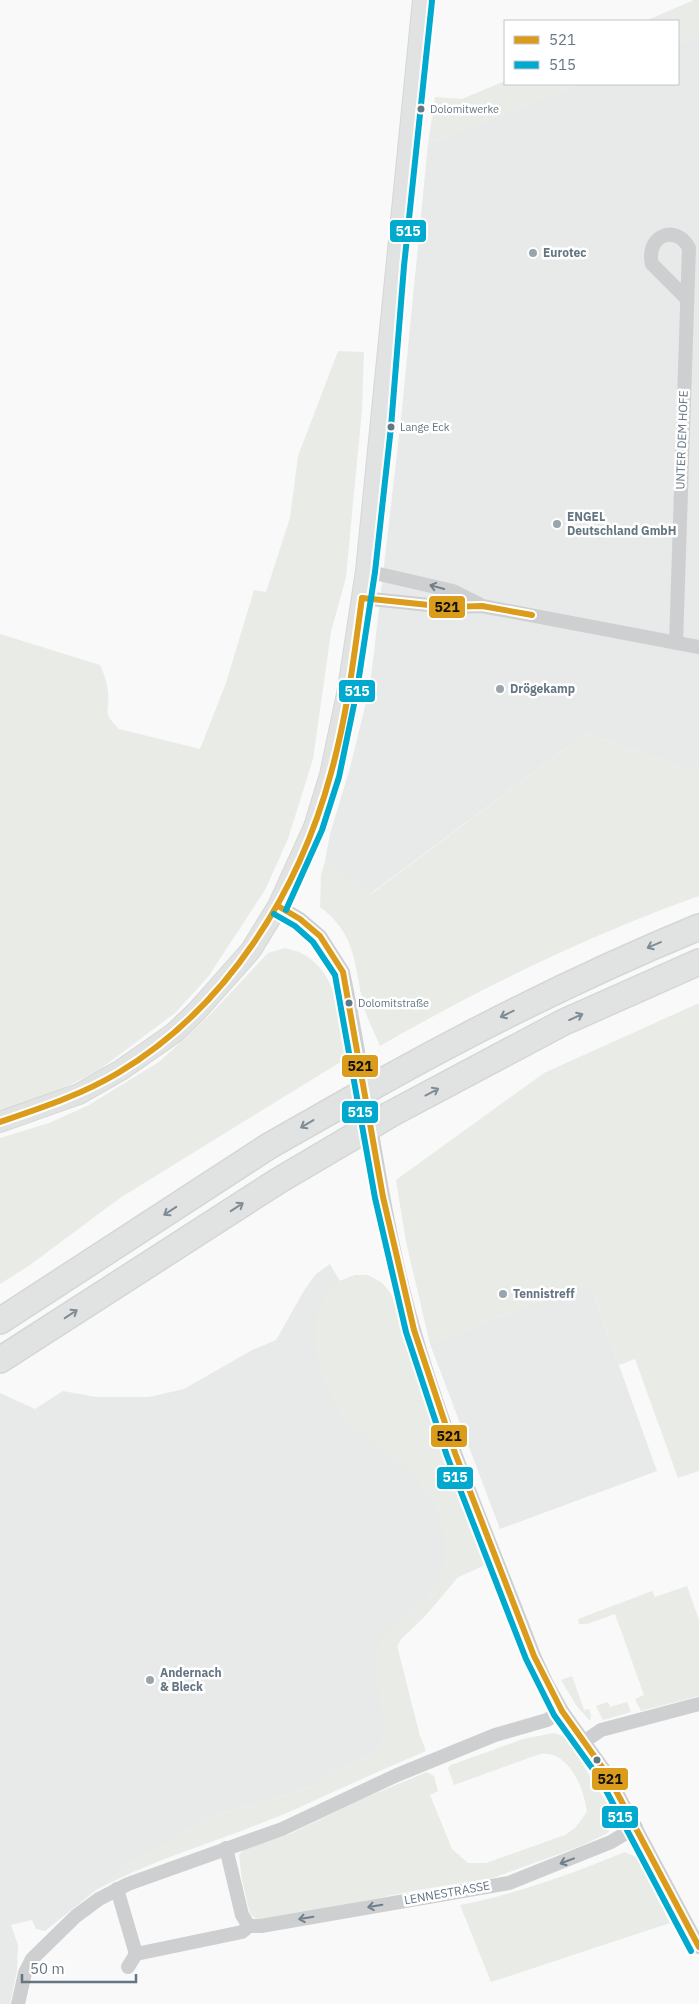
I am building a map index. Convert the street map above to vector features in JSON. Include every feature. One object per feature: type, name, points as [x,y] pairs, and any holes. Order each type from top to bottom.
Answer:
[{"type":"highway","points":[[0,1321],[269,1146],[381,1082],[484,1026],[580,978],[699,927]]},
{"type":"highway","points":[[0,1360],[278,1181],[389,1115],[564,1022],[699,962]]},
{"type":"street","points":[[0,1122],[79,1094],[121,1070],[174,1033],[197,1011],[251,950],[278,906],[314,827],[330,775],[348,689],[366,571],[423,0]]},
{"type":"street","name":"UNTER DEM HOFE","points":[[676,643],[686,298]]},
{"type":"street","points":[[366,571],[453,591],[482,606]]},
{"type":"street","points":[[362,598],[448,607],[482,606],[699,647]]},
{"type":"street","points":[[278,906],[300,919],[320,936],[343,972],[394,1250],[414,1331],[437,1402],[522,1626],[547,1684],[562,1711],[607,1774],[699,1947]]},
{"type":"street","points":[[585,1741],[601,1730],[699,1704]]},
{"type":"street","points":[[18,2004],[25,1973],[38,1952],[76,1916],[99,1899],[117,1889],[282,1829],[397,1775],[496,1735],[547,1720],[562,1711]]},
{"type":"street","name":"LENNESTRASSE","points":[[136,1954],[242,1932],[249,1926],[261,1926],[509,1883],[612,1842],[636,1827]]},
{"type":"street","points":[[226,1848],[242,1915],[249,1926]]},
{"type":"street","points":[[117,1889],[136,1954],[128,1967]]},
{"type":"shaded area","points":[[694,0],[699,0],[699,35],[679,43],[679,20],[647,20]]},
{"type":"shaded area","points":[[699,35],[699,767],[688,769],[586,733],[370,894],[325,861],[330,834],[350,768],[370,686],[401,419],[428,144],[576,85],[679,85],[679,43]]},
{"type":"shaded area","points":[[504,81],[504,85],[576,85],[428,144],[435,97],[462,99]]},
{"type":"shaded area","points":[[338,351],[364,352],[362,409],[346,577],[331,632],[313,759],[288,839],[265,890],[208,977],[175,1013],[99,1070],[45,1098],[0,1110],[0,634],[100,665],[108,688],[108,715],[119,729],[200,749],[226,683],[254,590],[266,592],[290,518],[298,456]]},
{"type":"shaded area","points":[[586,733],[688,769],[699,767],[699,896],[576,945],[496,983],[380,1046],[364,1008],[352,950],[341,928],[320,907],[321,875],[325,861],[371,894]]},
{"type":"shaded area","points":[[285,948],[303,954],[315,962],[324,973],[336,1000],[347,1058],[120,1198],[30,1265],[0,1284],[0,1138],[49,1123],[87,1106],[159,1062],[208,1017],[268,953]]},
{"type":"shaded area","points":[[699,1003],[699,1471],[678,1478],[635,1359],[619,1365],[589,1282],[430,1344],[406,1242],[396,1180],[544,1073]]},
{"type":"shaded area","points":[[330,1264],[340,1281],[355,1275],[368,1275],[382,1283],[392,1296],[411,1363],[485,1565],[458,1577],[425,1616],[401,1639],[397,1646],[419,1733],[322,1776],[323,1783],[203,1819],[181,1835],[131,1862],[45,1931],[36,1929],[32,1920],[11,1925],[18,1945],[17,1971],[10,2004],[0,2004],[0,1393],[35,1409],[63,1391],[96,1397],[149,1397],[184,1389],[252,1350],[276,1340],[305,1289],[316,1274]]},
{"type":"shaded area","points":[[362,1275],[380,1281],[392,1296],[423,1398],[485,1565],[458,1577],[425,1616],[401,1639],[397,1646],[419,1733],[426,1751],[272,1819],[144,1867],[94,1891],[131,1862],[181,1835],[203,1819],[323,1783],[321,1776],[376,1752],[381,1738],[382,1724],[376,1680],[376,1651],[381,1637],[386,1631],[417,1607],[432,1590],[442,1570],[445,1559],[445,1547],[440,1520],[427,1493],[396,1460],[346,1421],[330,1396],[323,1380],[315,1342],[315,1323],[318,1310],[328,1292],[337,1283],[349,1277]]},
{"type":"shaded area","points":[[589,1282],[657,1471],[500,1529],[430,1344]]},
{"type":"shaded area","points":[[687,1586],[699,1620],[699,1696],[641,1711],[635,1699],[644,1695],[615,1614],[587,1624],[579,1624],[578,1619],[652,1591],[655,1597]]},
{"type":"shaded area","points":[[572,1676],[584,1710],[589,1709],[590,1721],[576,1705],[561,1680]]},
{"type":"shaded area","points":[[608,1702],[610,1707],[627,1702],[631,1712],[603,1720],[596,1706]]},
{"type":"shaded area","points":[[554,1733],[566,1737],[612,1812],[615,1820],[614,1826],[606,1834],[581,1846],[493,1878],[418,1890],[268,1920],[258,1920],[250,1914],[242,1880],[239,1855],[244,1849],[290,1834],[362,1799],[427,1772],[434,1776],[438,1791],[430,1795],[452,1849],[468,1863],[486,1863],[565,1835],[575,1828],[587,1812],[578,1782],[567,1764],[559,1758],[550,1754],[540,1754],[454,1785],[448,1768],[451,1765],[523,1739]]},
{"type":"shaded area","points":[[625,1852],[636,1857],[670,1923],[491,1982],[460,1905],[544,1883]]},
{"type":"transit line","name":"515","points":[[286,910],[322,830],[339,777],[357,690],[375,572],[391,427],[404,266],[432,1]]},
{"type":"transit line","name":"521","points":[[362,598],[448,607],[482,606],[532,615]]},
{"type":"transit line","name":"521","points":[[0,1122],[90,1088],[118,1073],[157,1046],[193,1015],[225,981],[253,943],[278,903],[300,861],[331,773],[350,686],[362,598]]},
{"type":"transit line","name":"521","points":[[278,906],[300,919],[320,936],[343,972],[383,1197],[414,1330],[455,1453],[534,1656],[562,1711],[607,1774],[699,1947]]},
{"type":"transit line","name":"515","points":[[274,914],[295,926],[313,942],[335,975],[375,1198],[406,1332],[447,1456],[526,1659],[554,1715],[600,1779],[691,1951]]},
{"type":"place","name":"Dolomitwerke","points":[[421,109]]},
{"type":"place","name":"Eurotec","points":[[533,253]]},
{"type":"place","name":"Lange Eck","points":[[391,427]]},
{"type":"place","name":"ENGEL Deutschland GmbH","points":[[557,524]]},
{"type":"place","name":"Drögekamp","points":[[500,689]]},
{"type":"place","name":"Dolomitstraße","points":[[349,1003]]},
{"type":"place","name":"Tennistreff","points":[[503,1294]]},
{"type":"place","name":"Andernach & Bleck","points":[[150,1680]]}]
